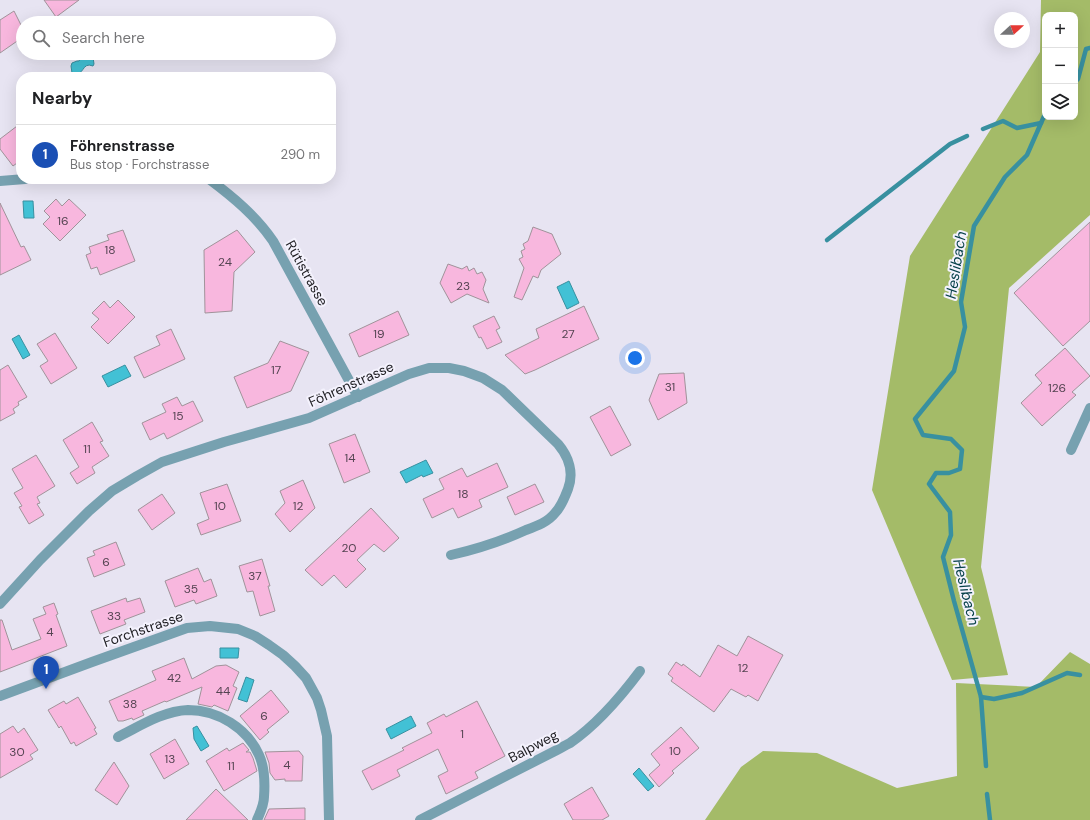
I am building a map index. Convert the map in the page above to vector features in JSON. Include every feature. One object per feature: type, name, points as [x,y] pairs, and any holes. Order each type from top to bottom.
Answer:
[{"type":"street","points":[[0,181],[16,180]]},
{"type":"street","name":"Rütistrasse","points":[[215,184],[241,204],[265,229],[286,263],[358,397]]},
{"type":"street","name":"Föhrenstrasse","points":[[0,604],[40,560],[89,511],[112,491],[162,462],[224,442],[309,418],[409,374],[429,368],[448,368],[464,371],[483,378],[502,390],[565,452],[571,473],[565,497],[555,514],[540,525],[476,549],[451,555]]},
{"type":"street","points":[[1071,450],[1090,408]]},
{"type":"street","name":"Forchstrasse","points":[[0,696],[187,628],[210,626],[238,629],[255,636],[283,655],[306,678],[317,698],[322,710],[327,736],[329,820]]},
{"type":"street","name":"Balpweg","points":[[420,820],[571,742],[606,710],[640,671]]},
{"type":"street","points":[[118,737],[166,714],[178,711],[189,710],[220,716],[242,730],[251,741],[259,755],[264,772],[264,798],[257,820]]},
{"type":"green space","points":[[1041,0],[1090,0],[1090,215],[1009,288],[981,567],[1008,675],[952,680],[872,490],[910,256],[1040,52]]},
{"type":"green space","points":[[1070,652],[1090,664],[1090,820],[705,820],[741,767],[763,751],[817,753],[897,788],[957,776],[956,683],[1036,687]]},
{"type":"water","points":[[93,60],[94,64],[93,66],[86,66],[81,72],[72,72],[72,63]]},
{"type":"water","points":[[23,201],[33,201],[34,218],[24,218]]},
{"type":"water","points":[[569,281],[579,303],[567,309],[557,287]]},
{"type":"water","points":[[19,335],[30,355],[23,359],[12,339]]},
{"type":"water","points":[[125,365],[131,376],[108,387],[102,376]]},
{"type":"water","points":[[426,460],[433,473],[423,477],[422,475],[406,483],[400,472]]},
{"type":"water","points":[[220,648],[239,648],[238,658],[220,658]]},
{"type":"water","points":[[246,677],[254,680],[247,702],[238,699]]},
{"type":"water","points":[[411,716],[416,726],[391,739],[386,729]]},
{"type":"water","points":[[197,726],[209,746],[201,751],[194,739],[193,728]]},
{"type":"water","points":[[639,768],[654,786],[648,791],[633,774]]},
{"type":"building","points":[[44,0],[79,0],[57,16],[55,16]]},
{"type":"building","points":[[14,11],[16,16],[16,42],[0,53],[0,20]]},
{"type":"building","points":[[16,127],[16,164],[13,166],[0,149],[0,139]]},
{"type":"building","points":[[56,199],[62,206],[69,199],[86,215],[60,241],[43,224],[50,217],[44,211]]},
{"type":"building","points":[[0,203],[21,247],[24,246],[31,260],[0,275]]},
{"type":"building","points":[[1090,222],[1090,321],[1063,346],[1014,293]]},
{"type":"building","points":[[533,227],[552,234],[561,254],[541,270],[538,278],[533,276],[522,300],[514,297],[524,268],[519,259],[523,257],[521,251],[525,249],[523,244],[528,241]]},
{"type":"building","points":[[123,230],[135,261],[100,275],[97,267],[91,269],[86,255],[91,253],[89,247],[109,240],[107,235]]},
{"type":"building","points":[[237,230],[255,252],[234,272],[232,311],[205,313],[204,250]]},
{"type":"building","points":[[448,264],[462,269],[467,266],[469,271],[474,268],[477,274],[482,272],[486,280],[483,289],[489,303],[467,294],[451,303],[440,283]]},
{"type":"building","points":[[118,300],[135,317],[108,344],[91,327],[99,319],[92,313],[104,301],[110,308]]},
{"type":"building","points":[[584,306],[599,339],[525,374],[505,355],[539,338],[536,329]]},
{"type":"building","points":[[398,311],[409,335],[359,357],[349,334]]},
{"type":"building","points":[[494,316],[500,328],[496,330],[502,342],[487,349],[473,326]]},
{"type":"building","points":[[171,329],[185,359],[144,378],[134,357],[160,345],[156,336]]},
{"type":"building","points":[[55,333],[77,368],[51,384],[40,366],[48,361],[37,344]]},
{"type":"building","points":[[280,341],[309,352],[291,391],[247,408],[234,377],[268,363]]},
{"type":"building","points":[[1065,348],[1090,376],[1072,392],[1076,395],[1042,426],[1021,403],[1042,383],[1035,375]]},
{"type":"building","points":[[8,365],[27,397],[18,402],[19,405],[13,409],[15,413],[0,421],[0,370]]},
{"type":"building","points":[[684,373],[687,403],[658,420],[649,400],[659,374]]},
{"type":"building","points":[[177,397],[182,406],[193,401],[203,421],[167,439],[164,433],[150,440],[142,423],[166,412],[162,404]]},
{"type":"building","points":[[610,406],[631,445],[611,456],[590,417]]},
{"type":"building","points":[[92,422],[103,441],[100,442],[109,456],[92,467],[95,473],[77,484],[70,473],[79,467],[63,440]]},
{"type":"building","points":[[355,434],[370,472],[344,483],[329,444]]},
{"type":"building","points":[[36,455],[55,486],[37,497],[40,503],[37,504],[44,515],[29,524],[19,507],[22,506],[14,493],[23,488],[12,469]]},
{"type":"building","points":[[497,463],[508,487],[479,500],[482,507],[458,518],[453,508],[432,518],[423,499],[444,489],[439,479],[462,468],[467,477]]},
{"type":"building","points":[[303,480],[315,508],[290,532],[275,514],[285,503],[280,491]]},
{"type":"building","points":[[227,484],[241,521],[201,535],[197,524],[209,519],[200,493]]},
{"type":"building","points":[[535,484],[544,502],[515,515],[507,497]]},
{"type":"building","points":[[162,494],[175,513],[152,530],[138,510]]},
{"type":"building","points":[[371,508],[399,538],[384,552],[374,544],[357,560],[366,569],[346,588],[334,575],[322,586],[305,570]]},
{"type":"building","points":[[116,542],[125,565],[94,577],[87,558],[95,555],[93,551]]},
{"type":"building","points":[[262,559],[270,586],[268,586],[275,611],[260,616],[253,591],[247,592],[239,566]]},
{"type":"building","points":[[198,568],[204,582],[211,579],[217,596],[196,604],[194,600],[175,607],[165,581]]},
{"type":"building","points":[[126,598],[127,602],[140,598],[145,612],[124,620],[126,624],[100,634],[91,611]]},
{"type":"building","points":[[54,603],[58,614],[56,615],[67,646],[0,672],[0,620],[2,620],[12,650],[41,639],[33,619],[46,614],[43,607]]},
{"type":"building","points":[[748,636],[783,655],[758,701],[748,695],[746,697],[731,689],[714,712],[671,681],[673,678],[668,674],[676,662],[682,666],[683,664],[700,677],[718,645],[737,656]]},
{"type":"building","points":[[184,658],[192,679],[216,666],[226,665],[239,672],[233,686],[237,688],[228,711],[214,705],[212,707],[198,704],[202,687],[142,711],[144,715],[133,720],[132,718],[118,721],[109,701],[156,680],[152,671]]},
{"type":"building","points":[[271,690],[289,712],[267,730],[269,732],[260,740],[240,716]]},
{"type":"building","points":[[78,697],[96,728],[94,729],[97,734],[76,746],[74,742],[71,744],[61,726],[59,728],[48,710],[64,701],[66,704]]},
{"type":"building","points":[[477,701],[505,756],[475,772],[478,778],[446,794],[438,776],[448,771],[438,749],[397,770],[400,776],[372,790],[362,771],[404,750],[402,748],[432,733],[427,723],[444,714],[446,717]]},
{"type":"building","points":[[13,726],[18,733],[24,728],[38,750],[30,755],[33,759],[0,778],[0,734]]},
{"type":"building","points":[[681,727],[699,748],[672,771],[674,773],[659,787],[649,775],[660,765],[651,754]]},
{"type":"building","points":[[175,739],[189,764],[164,779],[150,754]]},
{"type":"building","points":[[243,743],[249,750],[246,752],[250,752],[253,758],[257,771],[224,791],[206,761],[227,748],[229,751]]},
{"type":"building","points":[[299,751],[303,756],[302,781],[285,781],[285,779],[275,780],[270,773],[269,763],[265,752]]},
{"type":"building","points":[[114,762],[129,786],[117,805],[95,790]]},
{"type":"building","points":[[592,787],[609,816],[602,820],[573,820],[564,804]]},
{"type":"building","points":[[216,789],[248,820],[186,820]]},
{"type":"building","points":[[305,808],[305,820],[264,820],[269,809]]},
{"type":"waterway","name":"Heslibach","points":[[1078,79],[1086,49],[1090,48]]},
{"type":"waterway","name":"Heslibach","points":[[986,766],[981,697],[943,557],[951,535],[950,512],[929,484],[936,473],[949,473],[960,469],[962,450],[951,439],[923,435],[915,419],[954,371],[965,327],[961,302],[974,226],[1005,177],[1027,155],[1042,120]]},
{"type":"waterway","points":[[983,129],[1003,121],[1017,128],[1041,123]]},
{"type":"waterway","points":[[827,240],[950,144],[967,136]]},
{"type":"waterway","points":[[981,697],[994,699],[1022,693],[1067,673],[1080,675]]},
{"type":"waterway","name":"Heslibach","points":[[987,794],[990,820]]},
{"type":"place","name":"Föhrenstrasse","points":[[46,689]]}]
